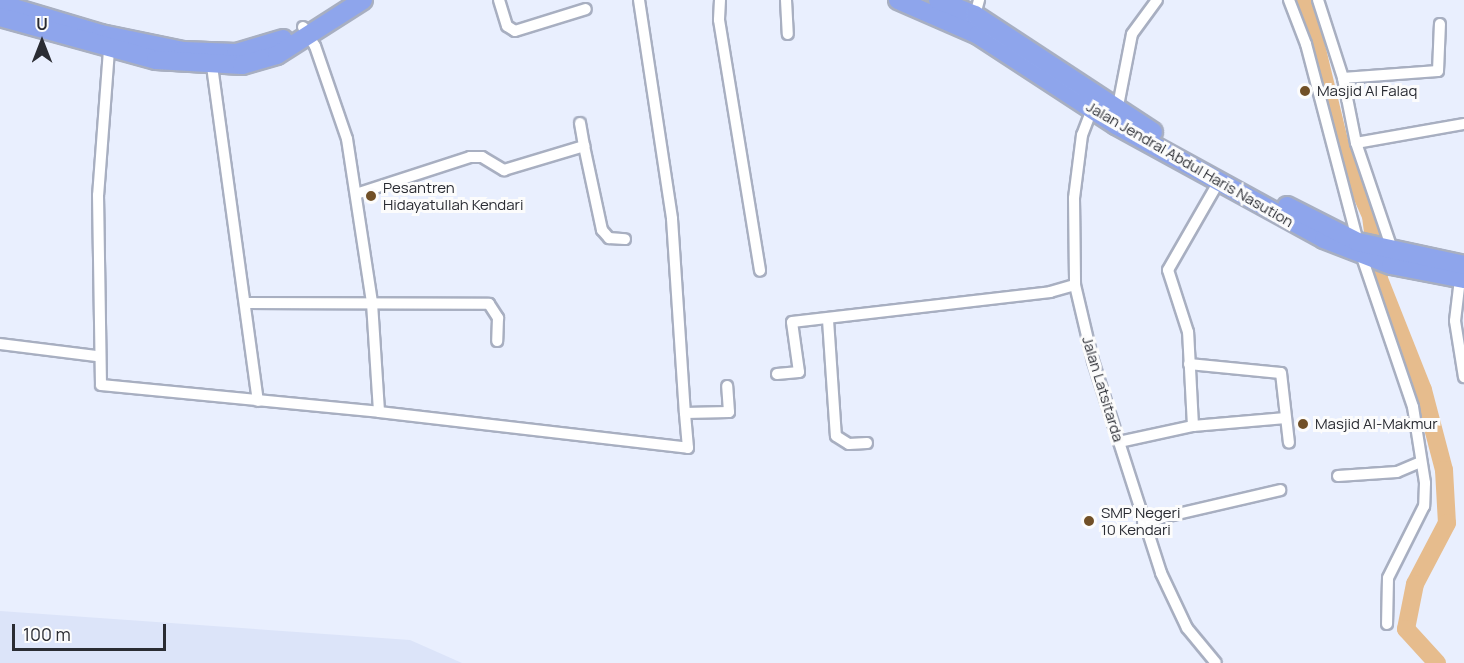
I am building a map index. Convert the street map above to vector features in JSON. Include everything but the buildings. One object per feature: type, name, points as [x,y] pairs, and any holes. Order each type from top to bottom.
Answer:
[{"type":"highway","points":[[6,7],[109,50],[212,66],[264,61],[306,31],[341,0]]},
{"type":"highway","points":[[64,30],[212,53],[259,49],[306,31],[363,0]]},
{"type":"highway","name":"Jalan Jendral Abdul Haris Nasution","points":[[898,0],[978,34],[1094,103],[1218,183],[1364,250],[1393,259],[1463,274]]},
{"type":"highway","name":"Jalan Jendral Abdul Haris Nasution","points":[[938,0],[977,7],[1094,103],[1117,111],[1327,233]]},
{"type":"street","points":[[499,0],[507,26],[515,31],[586,9]]},
{"type":"street","points":[[109,50],[98,195],[97,356],[100,381],[105,387],[379,412],[688,448],[672,219],[639,0]]},
{"type":"street","points":[[720,0],[720,31],[760,271]]},
{"type":"street","points":[[786,0],[788,34]]},
{"type":"street","points":[[1117,111],[1132,34],[1157,0]]},
{"type":"street","points":[[1289,0],[1306,44],[1364,250],[1413,406],[1424,506],[1388,578],[1387,624]]},
{"type":"street","points":[[1318,0],[1343,78],[1356,143],[1393,259]]},
{"type":"street","points":[[1343,78],[1438,71],[1440,24]]},
{"type":"street","points":[[306,31],[347,139],[372,303],[379,412]]},
{"type":"street","points":[[212,66],[258,401]]},
{"type":"street","name":"Jalan Latsitarda","points":[[1094,103],[1082,135],[1074,198],[1075,285],[1143,522],[1170,597],[1187,628],[1216,663]]},
{"type":"street","points":[[579,123],[602,230],[609,238],[625,239]]},
{"type":"street","points":[[1356,143],[1464,124]]},
{"type":"street","points":[[356,194],[470,157],[482,157],[504,170],[585,146]]},
{"type":"street","points":[[1193,426],[1186,321],[1168,270],[1218,183]]},
{"type":"street","points":[[1463,274],[1455,321],[1464,377]]},
{"type":"street","points":[[777,374],[799,372],[792,322],[828,320],[1050,292],[1075,285]]},
{"type":"street","points":[[245,303],[489,304],[498,318],[497,340]]},
{"type":"street","points":[[828,320],[836,436],[849,444],[867,443]]},
{"type":"street","points":[[0,344],[97,356]]},
{"type":"street","points":[[1189,364],[1281,373],[1289,442]]},
{"type":"street","points":[[685,413],[729,412],[727,386]]},
{"type":"street","points":[[1119,441],[1193,426],[1286,418]]},
{"type":"street","points":[[1338,476],[1402,471],[1420,462]]},
{"type":"street","points":[[1143,522],[1280,490]]},
{"type":"shaded area","points":[[0,611],[410,640],[462,663],[0,663]]},
{"type":"waterway","points":[[1305,0],[1340,145],[1371,216],[1379,279],[1423,390],[1444,470],[1447,523],[1415,584],[1406,629],[1437,663]]},
{"type":"place","name":"Masjid Al Falaq","points":[[1305,91]]},
{"type":"place","name":"Pesantren Hidayatullah Kendari","points":[[371,196]]},
{"type":"place","name":"Masjid Al-Makmur","points":[[1303,424]]},
{"type":"place","name":"SMP Negeri 10 Kendari","points":[[1089,521]]}]
